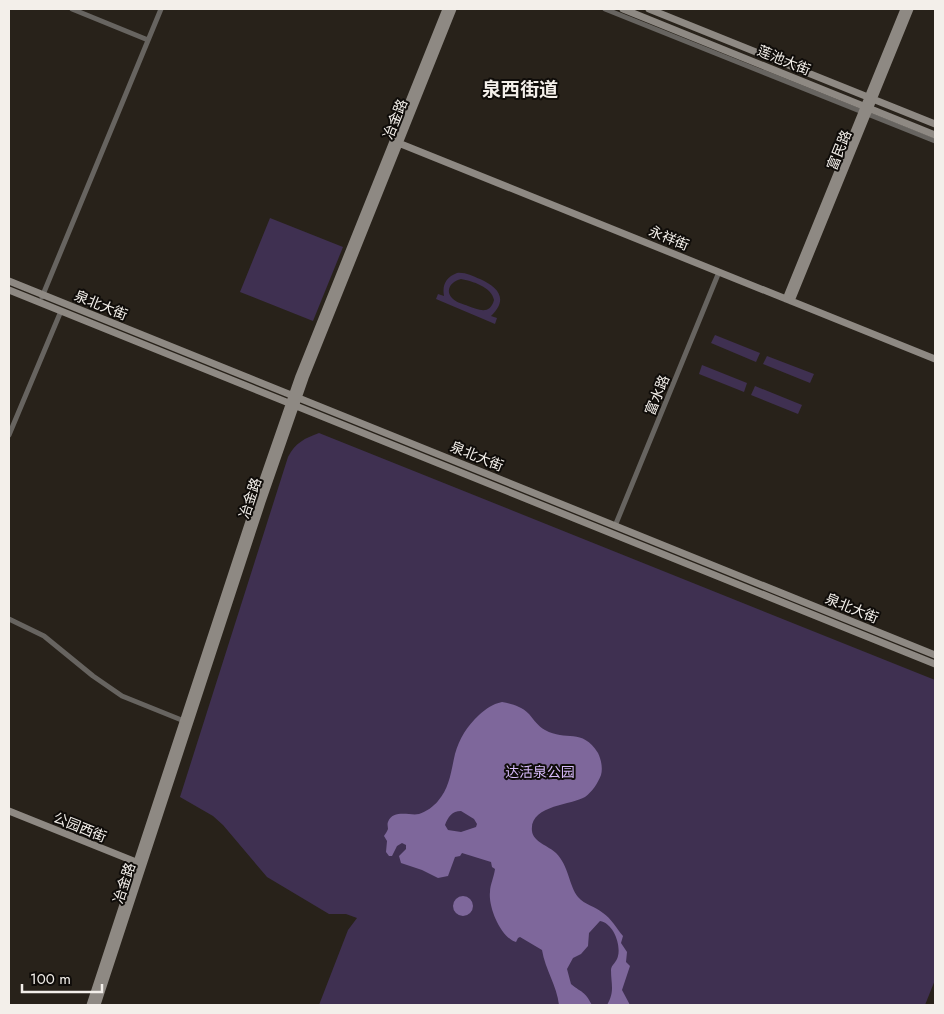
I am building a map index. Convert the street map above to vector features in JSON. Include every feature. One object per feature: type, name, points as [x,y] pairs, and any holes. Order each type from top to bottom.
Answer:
[{"type":"street","points":[[72,9],[148,40]]},
{"type":"street","points":[[40,303],[161,9]]},
{"type":"street","name":"冶金路","points":[[90,1005],[140,864],[295,396],[396,142],[446,9]]},
{"type":"street","name":"冶金路","points":[[396,142],[453,9]]},
{"type":"street","points":[[606,9],[866,110],[935,140]]},
{"type":"street","name":"莲池大街","points":[[623,9],[866,110],[935,134]]},
{"type":"street","name":"莲池大街","points":[[649,9],[935,124]]},
{"type":"street","name":"富民路","points":[[871,98],[904,9]]},
{"type":"street","name":"富民路","points":[[789,300],[866,110],[910,9]]},
{"type":"street","name":"永祥街","points":[[396,142],[935,359]]},
{"type":"street","name":"富水路","points":[[615,526],[719,272]]},
{"type":"street","name":"泉北大街","points":[[9,281],[935,655]]},
{"type":"street","name":"泉北大街","points":[[9,290],[935,664]]},
{"type":"street","points":[[9,436],[61,311]]},
{"type":"street","name":"冶金路","points":[[97,1005],[184,721],[292,405]]},
{"type":"street","points":[[9,619],[44,636],[93,676],[122,696],[184,721]]},
{"type":"street","name":"公园西街","points":[[9,811],[140,864]]},
{"type":"green space","points":[[270,218],[343,247],[313,321],[240,292]]},
{"type":"green space","points":[[457,273],[468,274],[486,282],[499,294],[499,304],[491,316],[497,318],[495,324],[436,299],[438,294],[444,296],[446,282]],"holes":[[[461,279],[486,288],[494,300],[490,308],[480,310],[453,299],[449,293],[450,287],[454,282]]]},
{"type":"green space","points":[[715,335],[760,353],[756,362],[711,343]]},
{"type":"green space","points":[[767,356],[814,374],[810,383],[763,364]]},
{"type":"green space","points":[[702,365],[747,383],[744,392],[699,374]]},
{"type":"green space","points":[[755,386],[802,405],[798,414],[751,395]]},
{"type":"green space","name":"达活泉公园","points":[[319,433],[935,680],[935,980],[925,1005],[319,1005],[348,930],[357,918],[346,914],[329,914],[267,877],[223,825],[213,816],[180,797],[288,457],[301,442]]},
{"type":"shaded area","points":[[502,702],[523,709],[545,730],[586,740],[599,755],[602,767],[601,775],[590,793],[579,800],[544,811],[533,822],[532,831],[535,838],[553,850],[560,858],[578,897],[606,915],[623,936],[621,943],[627,952],[626,962],[630,966],[622,990],[630,1005],[607,1005],[612,992],[611,968],[619,951],[615,935],[605,923],[600,921],[589,933],[588,946],[581,954],[573,958],[567,969],[571,984],[585,994],[592,1005],[559,1005],[542,950],[520,937],[516,942],[510,939],[505,935],[493,913],[490,898],[495,869],[492,867],[491,862],[462,853],[460,856],[455,857],[448,876],[438,878],[401,863],[399,856],[406,849],[406,845],[402,843],[397,846],[392,856],[389,856],[386,852],[387,841],[384,836],[388,829],[390,818],[398,814],[419,814],[436,803],[448,784],[455,754],[464,733],[479,715]],"holes":[[[458,811],[474,819],[477,824],[476,827],[461,832],[448,830],[445,825],[451,815]]]},
{"type":"shaded area","points":[[463,896],[470,899],[473,906],[470,913],[463,916],[456,913],[453,906],[456,899]]},
{"type":"district","name":"泉西街道","points":[[520,89]]}]
